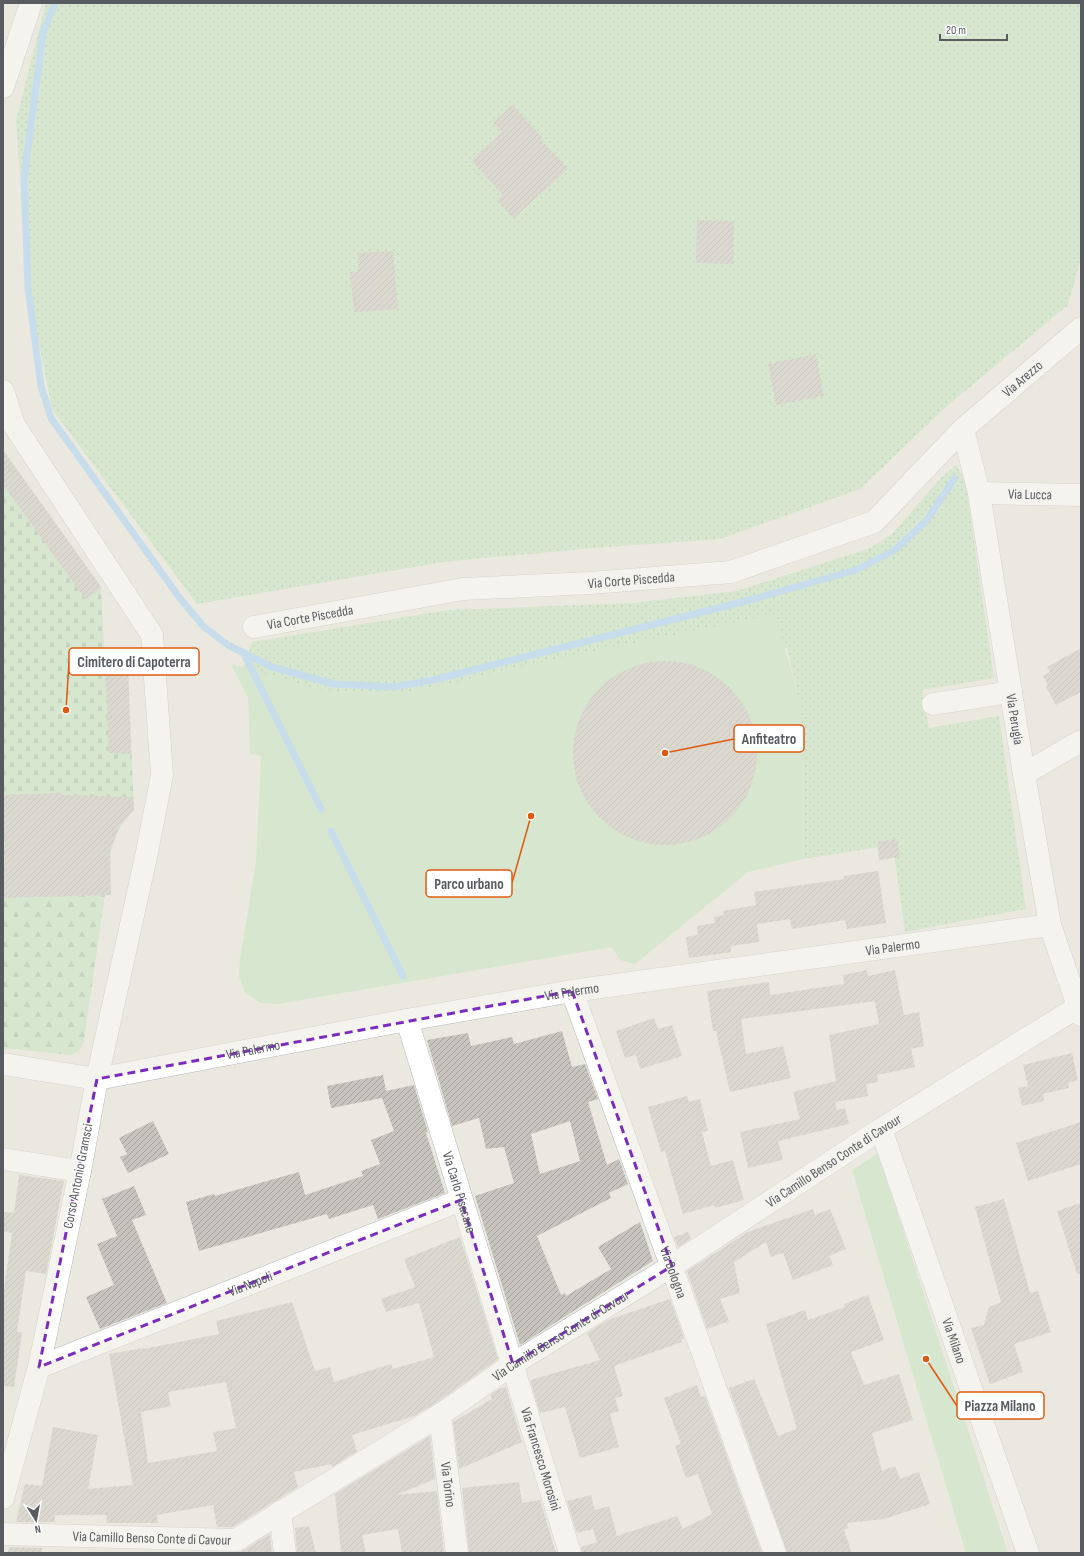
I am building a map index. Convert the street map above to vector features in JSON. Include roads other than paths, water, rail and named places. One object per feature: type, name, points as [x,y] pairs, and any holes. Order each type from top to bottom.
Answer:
[{"type":"street","points":[[3,87],[31,3]]},
{"type":"street","name":"Via Arezzo","points":[[963,429],[1081,328]]},
{"type":"street","name":"Corso Antonio Gramsci","points":[[3,391],[14,425],[152,635],[162,775],[147,852],[97,1079],[80,1171],[39,1367],[3,1498]]},
{"type":"street","name":"Via Perugia","points":[[963,429],[979,493],[1050,925],[1080,1009]]},
{"type":"street","name":"Via Corte Piscedda","points":[[254,626],[463,589],[590,583],[731,572],[874,522],[963,429]]},
{"type":"street","name":"Via Lucca","points":[[979,493],[1081,495]]},
{"type":"street","points":[[933,704],[1011,692]]},
{"type":"street","points":[[1024,774],[1081,741]]},
{"type":"street","name":"Via Palermo","points":[[3,1064],[97,1079],[407,1020],[572,991],[1050,925]]},
{"type":"street","name":"Via Bologna","points":[[572,991],[775,1553]]},
{"type":"street","name":"Via Camillo Benso Conte di Cavour","points":[[3,1534],[236,1540],[440,1415],[513,1364],[672,1266],[881,1129],[1080,1009]]},
{"type":"street","name":"Via Carlo Pisacane","points":[[407,1020],[461,1200],[513,1364]]},
{"type":"street","name":"Via Milano","points":[[881,1129],[1028,1553]]},
{"type":"street","points":[[3,1159],[80,1171]]},
{"type":"street","name":"Via Napoli","points":[[39,1367],[461,1200]]},
{"type":"street","name":"Via Francesco Morosini","points":[[513,1364],[570,1553]]},
{"type":"street","name":"Via Torino","points":[[440,1415],[457,1553]]},
{"type":"street","points":[[280,1512],[285,1553]]},
{"type":"waterway","points":[[55,3],[43,33],[24,178],[28,288],[41,386],[51,418],[179,597],[204,627],[228,645],[272,667],[334,684],[394,687],[433,680],[754,599],[856,570],[895,550],[927,520],[954,479]]},
{"type":"waterway","points":[[243,652],[321,809]]},
{"type":"waterway","points":[[331,831],[403,976]]},
{"type":"place","name":"Cimitero di Capoterra","points":[[66,710]]},
{"type":"place","name":"Anfiteatro","points":[[665,753]]},
{"type":"place","name":"Parco urbano","points":[[531,816]]},
{"type":"place","name":"Piazza Milano","points":[[926,1359]]}]
